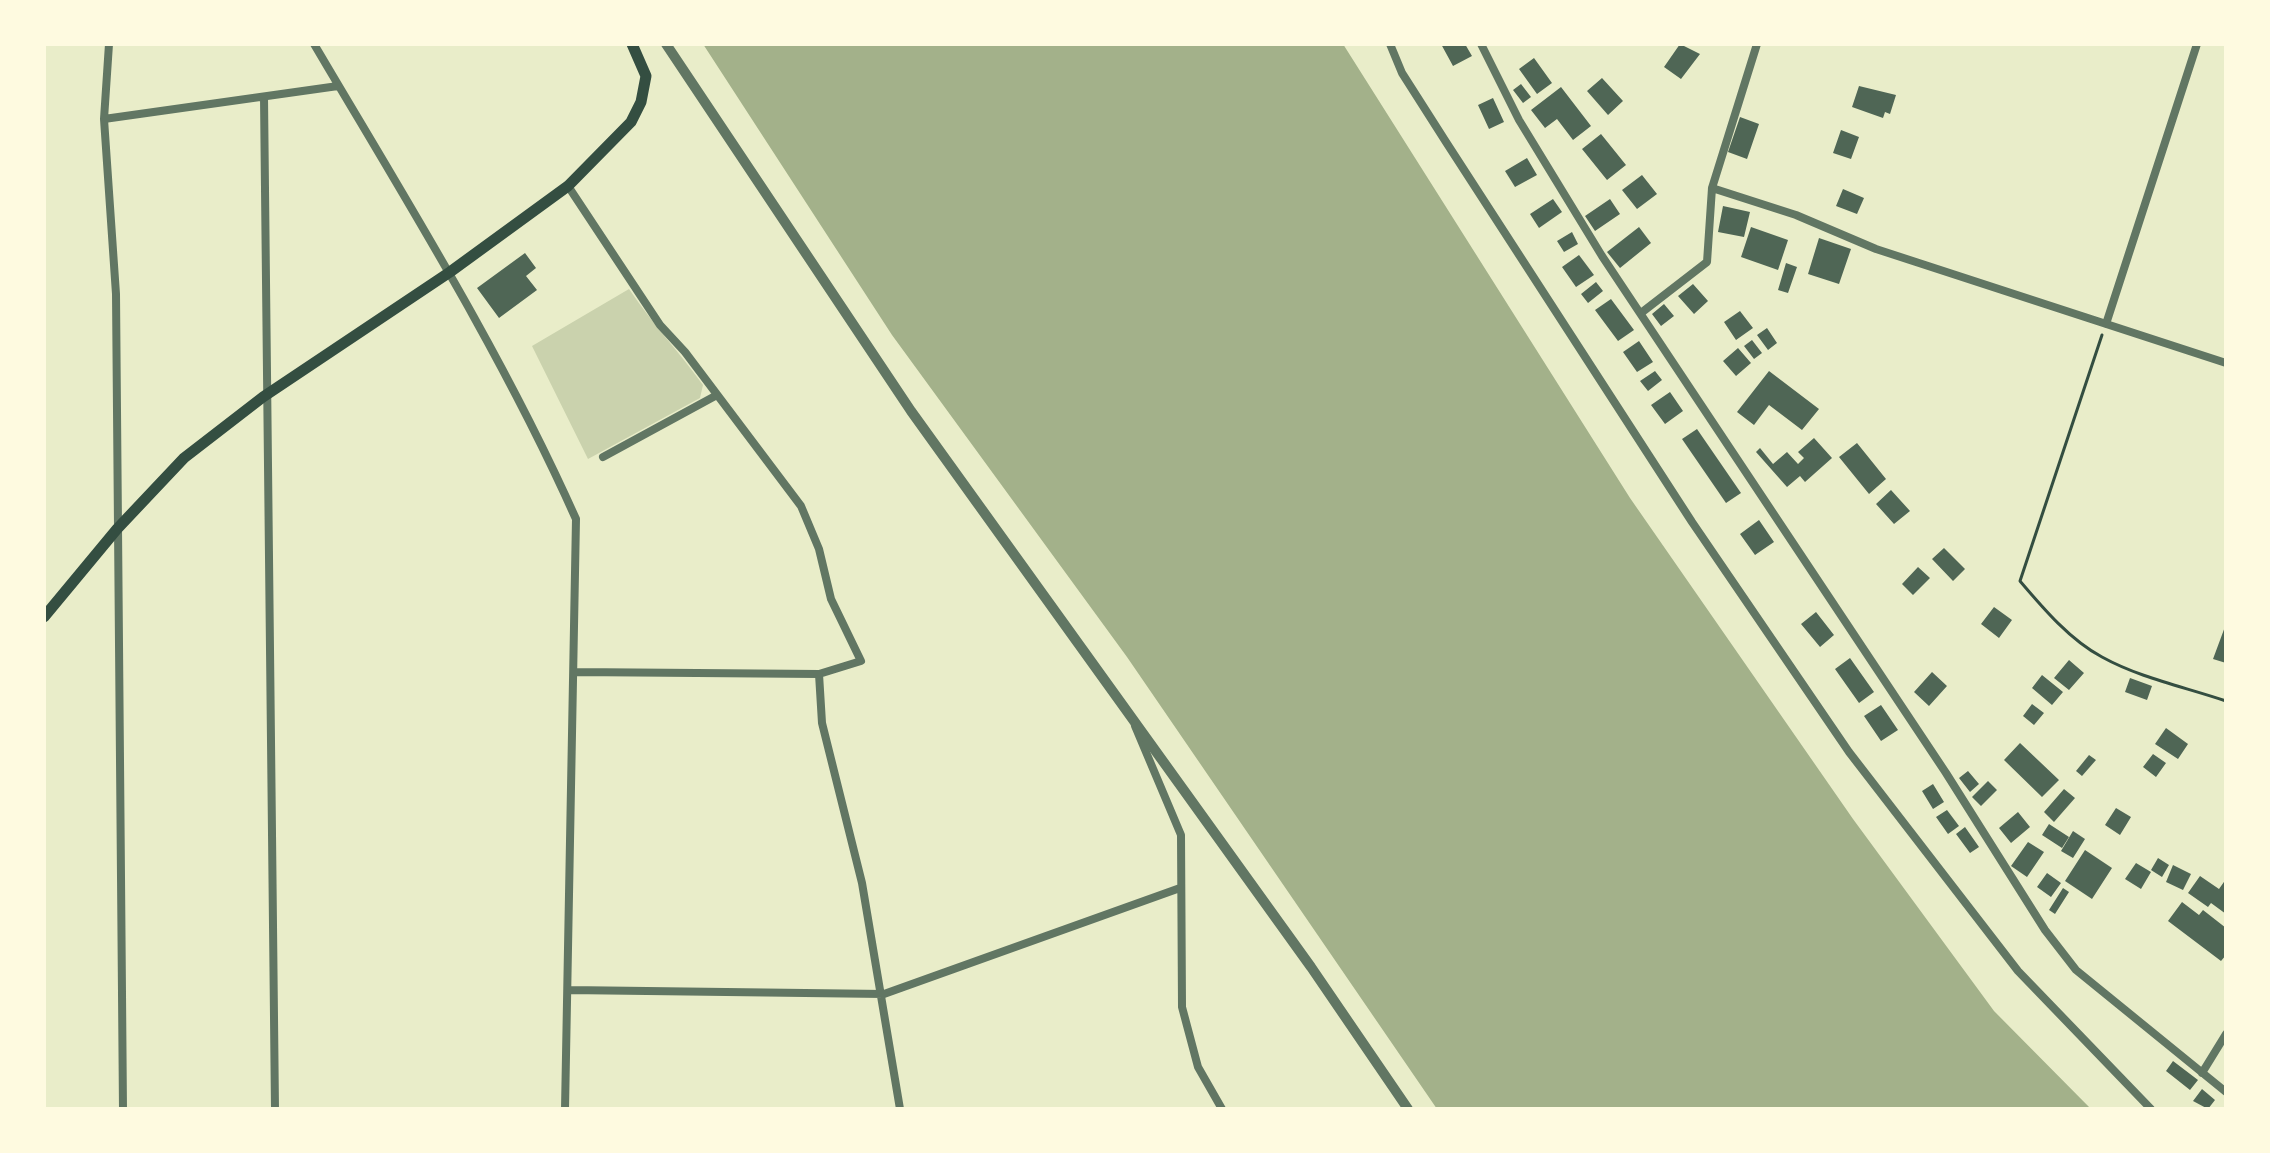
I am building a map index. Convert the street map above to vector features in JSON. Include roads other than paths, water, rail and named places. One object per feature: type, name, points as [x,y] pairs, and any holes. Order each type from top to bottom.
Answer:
[{"type":"main road","points":[[44,617],[117,529],[184,458],[267,395],[450,272],[568,186],[631,122],[641,102],[646,76],[632,44]]},
{"type":"street","points":[[109,44],[104,119],[116,294],[123,1109]]},
{"type":"street","points":[[314,44],[450,272],[576,519],[565,1109]]},
{"type":"street","points":[[666,44],[911,411],[1134,726],[1311,967],[1408,1109]]},
{"type":"street","points":[[1390,44],[1402,73],[1438,130],[1692,522],[1849,752],[2018,971],[2151,1109]]},
{"type":"street","points":[[1481,44],[1519,120],[1602,256],[1946,773],[2045,930],[2076,970],[2226,1092]]},
{"type":"street","points":[[1641,313],[1707,262],[1712,188],[1757,44]]},
{"type":"street","points":[[2106,324],[2197,44]]},
{"type":"street","points":[[104,119],[338,86]]},
{"type":"street","points":[[264,97],[275,1109]]},
{"type":"street","points":[[568,186],[660,325],[801,506],[819,549],[831,599],[861,661],[819,674],[574,672]]},
{"type":"street","points":[[1712,188],[1796,215],[1876,249],[2226,363]]},
{"type":"street","points":[[603,457],[717,395]]},
{"type":"street","points":[[819,674],[822,723],[862,883],[884,994],[900,1109]]},
{"type":"street","points":[[1134,726],[1181,835],[1182,1007],[1198,1067],[1222,1109]]},
{"type":"street","points":[[568,990],[884,994],[1180,888]]},
{"type":"street","points":[[2202,1073],[2226,1034]]}]
